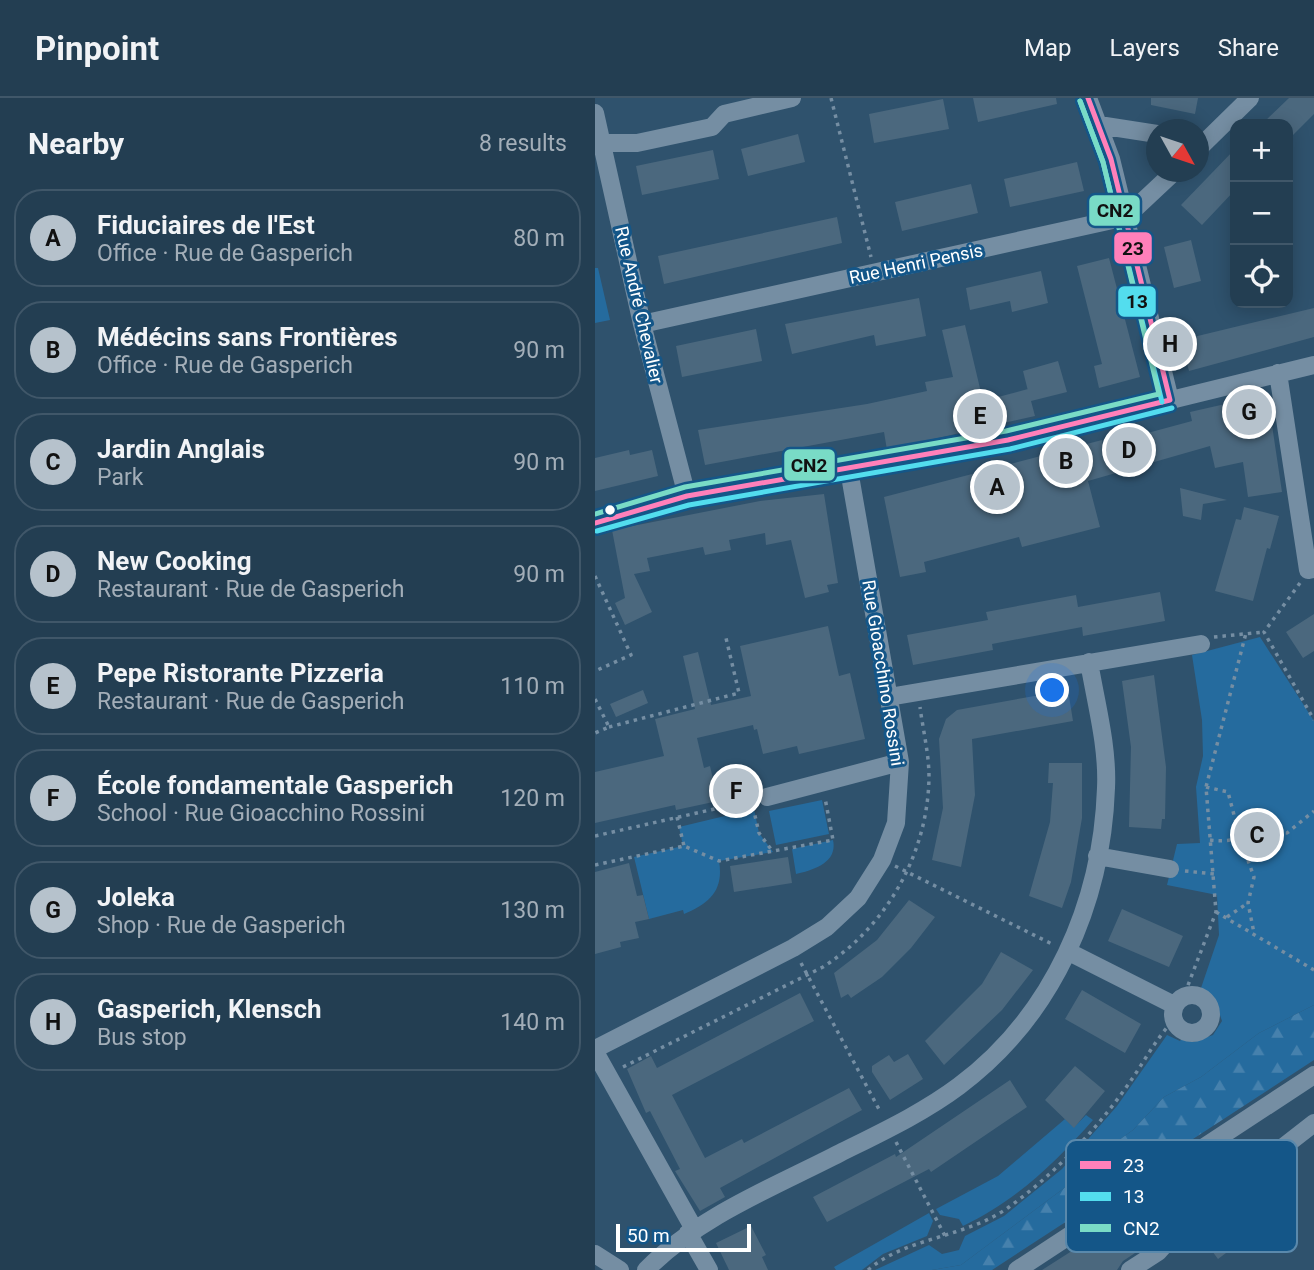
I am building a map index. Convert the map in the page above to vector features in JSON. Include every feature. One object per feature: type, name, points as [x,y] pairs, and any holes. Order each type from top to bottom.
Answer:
[{"type":"street","points":[[598,142],[637,143],[712,127],[724,114],[792,98]]},
{"type":"street","points":[[1088,98],[1099,125],[1126,217],[1170,400]]},
{"type":"street","points":[[1209,136],[1250,98]]},
{"type":"street","name":"Rue André Chevalier","points":[[595,113],[598,142],[687,496]]},
{"type":"street","points":[[1099,125],[1146,132]]},
{"type":"street","points":[[1126,217],[1163,182]]},
{"type":"street","name":"Rue Henri Pensis","points":[[642,324],[1126,217]]},
{"type":"street","points":[[595,523],[687,496],[849,470],[1008,440],[1314,365]]},
{"type":"street","points":[[1278,373],[1311,569]]},
{"type":"street","name":"Rue Gioacchino Rossini","points":[[595,1051],[793,948],[827,927],[858,898],[882,860],[896,823],[900,762],[849,470]]},
{"type":"street","points":[[889,697],[1201,644]]},
{"type":"street","points":[[646,1270],[691,1231],[888,1128],[959,1086],[1011,1040],[1044,995],[1069,953],[1094,878],[1107,785],[1089,662]]},
{"type":"street","points":[[759,798],[900,762]]},
{"type":"street","points":[[1097,856],[1170,869]]},
{"type":"street","points":[[1069,953],[1177,1007]]},
{"type":"street","points":[[595,1051],[709,1270]]},
{"type":"street","points":[[1215,1140],[1314,1075]]},
{"type":"street","points":[[1292,1140],[1314,1123]]},
{"type":"street","points":[[1017,1270],[1066,1238]]},
{"type":"street","points":[[1130,1270],[1158,1252]]},
{"type":"street","points":[[595,1254],[620,1270]]},
{"type":"path","points":[[831,98],[875,273]]},
{"type":"path","points":[[1264,632],[1311,569]]},
{"type":"path","points":[[595,576],[631,655],[595,671]]},
{"type":"path","points":[[1081,1140],[1131,1081],[1177,1007],[1216,912],[1206,787],[1246,632]]},
{"type":"path","points":[[1201,644],[1220,634],[1264,632]]},
{"type":"path","points":[[1264,632],[1314,720]]},
{"type":"path","points":[[595,733],[609,727],[739,694],[726,638]]},
{"type":"path","points":[[595,699],[609,727]]},
{"type":"path","points":[[1206,787],[1229,792],[1240,838],[1254,877],[1248,903],[1254,933]]},
{"type":"path","points":[[595,866],[684,846],[719,861],[834,840],[824,793]]},
{"type":"path","points":[[595,836],[759,798],[759,833],[773,852]]},
{"type":"path","points":[[1209,840],[1240,838],[1267,831],[1287,833],[1314,811]]},
{"type":"path","points":[[677,817],[684,846]]},
{"type":"path","points":[[882,860],[1069,953]]},
{"type":"path","points":[[1170,869],[1214,874]]},
{"type":"path","points":[[1227,917],[1248,903]]},
{"type":"path","points":[[1216,912],[1314,970]]},
{"type":"path","points":[[793,948],[945,1236]]},
{"type":"path","points":[[869,1270],[896,1253],[969,1230],[1008,1208],[1066,1158]]},
{"type":"green space","points":[[595,268],[598,268],[610,320],[595,323]]},
{"type":"green space","points":[[1260,637],[1314,721],[1314,1005],[1259,1033],[1201,1077],[1164,1097],[1133,1130],[1119,1140],[1087,1140],[1117,1106],[1167,1035],[1180,1041],[1183,1037],[1193,1042],[1213,1035],[1222,1021],[1215,1000],[1201,988],[1219,935],[1217,895],[1167,885],[1177,844],[1200,843],[1196,787],[1203,756],[1202,720],[1192,655]]},
{"type":"green space","points":[[822,800],[829,834],[776,845],[769,811]]},
{"type":"green space","points":[[754,809],[759,833],[773,852],[719,861],[717,888],[708,900],[684,914],[683,910],[649,919],[634,857],[683,846],[679,827]]},
{"type":"green space","points":[[833,840],[834,848],[828,860],[816,868],[796,874],[792,849]]},
{"type":"green space","points":[[1314,1005],[1314,1060],[1191,1140],[1119,1140],[1133,1130],[1164,1097],[1201,1077],[1259,1033]]},
{"type":"green space","points":[[1086,1115],[1093,1120],[1074,1140],[1066,1140],[1066,1149],[1034,1180],[982,1216],[963,1226],[959,1219],[940,1215],[936,1209],[998,1176],[1065,1119],[1074,1127]]},
{"type":"green space","points":[[1066,1164],[1066,1187],[961,1265],[932,1270],[875,1270],[929,1245],[942,1254],[959,1250],[965,1236],[1004,1216]]},
{"type":"green space","points":[[1066,1187],[1066,1222],[992,1270],[932,1270],[961,1265]]},
{"type":"green space","points":[[929,1213],[933,1221],[927,1236],[883,1254],[862,1270],[836,1270],[834,1267]]},
{"type":"building","points":[[973,98],[1056,98],[1057,104],[978,122]]},
{"type":"building","points":[[1151,98],[1198,98],[1195,114],[1151,105]]},
{"type":"building","points":[[1289,98],[1314,98],[1314,114],[1293,135],[1293,119],[1267,119]]},
{"type":"building","points":[[943,99],[949,129],[874,143],[869,114]]},
{"type":"building","points":[[798,134],[805,162],[748,176],[741,149]]},
{"type":"building","points":[[713,150],[719,179],[642,195],[636,166]]},
{"type":"building","points":[[1230,154],[1230,195],[1202,225],[1181,205],[1203,182],[1209,182],[1209,176]]},
{"type":"building","points":[[1077,162],[1084,191],[1010,207],[1004,179]]},
{"type":"building","points":[[971,184],[978,213],[902,231],[895,202]]},
{"type":"building","points":[[837,217],[842,243],[664,284],[658,256]]},
{"type":"building","points":[[1191,240],[1201,281],[1174,288],[1164,247]]},
{"type":"building","points":[[1109,258],[1140,377],[1099,388],[1094,366],[1102,364],[1077,266]]},
{"type":"building","points":[[1041,271],[1048,303],[1012,312],[1010,301],[970,310],[966,288]]},
{"type":"building","points":[[919,298],[926,336],[876,346],[874,335],[792,354],[785,324]]},
{"type":"building","points":[[1314,308],[1314,337],[1189,371],[1181,340]]},
{"type":"building","points":[[965,325],[983,401],[1028,389],[1023,371],[1058,361],[1067,392],[1031,401],[1035,416],[887,450],[884,432],[705,465],[698,430],[867,404],[927,391],[925,382],[953,377],[942,330]]},
{"type":"building","points":[[756,329],[762,361],[682,377],[676,346]]},
{"type":"building","points":[[1256,397],[1269,405],[1282,492],[1248,497],[1243,462],[1215,468],[1210,446],[1088,481],[1100,527],[1022,547],[1019,537],[924,562],[926,572],[900,577],[884,497],[1102,440],[1103,445],[1192,421],[1190,412]]},
{"type":"building","points":[[629,450],[630,455],[652,450],[658,476],[595,491],[595,458]]},
{"type":"building","points":[[1180,488],[1227,500],[1203,504],[1201,520],[1183,516]]},
{"type":"building","points":[[824,494],[838,583],[827,585],[829,592],[805,598],[791,540],[766,545],[765,533],[729,540],[731,550],[705,555],[703,547],[647,558],[650,571],[634,574],[652,612],[625,625],[615,603],[625,598],[612,530],[760,501]]},
{"type":"building","points":[[1244,507],[1279,516],[1270,549],[1267,548],[1253,601],[1215,591],[1236,519],[1241,520]]},
{"type":"building","points":[[1160,592],[1165,621],[1083,636],[1082,627],[992,644],[993,650],[913,665],[907,635],[988,620],[986,612],[1076,595],[1078,607]]},
{"type":"building","points":[[1314,614],[1314,651],[1303,658],[1286,632]]},
{"type":"building","points":[[828,626],[839,676],[850,673],[865,739],[799,754],[797,746],[763,754],[757,729],[754,730],[753,725],[697,738],[704,768],[710,766],[718,801],[676,810],[675,805],[595,823],[595,772],[664,756],[655,719],[695,709],[683,656],[698,652],[711,705],[751,696],[740,646]]},
{"type":"building","points":[[1154,675],[1166,767],[1165,819],[1162,819],[1161,829],[1129,827],[1131,747],[1122,681]]},
{"type":"building","points":[[643,690],[648,703],[616,717],[610,704]]},
{"type":"building","points":[[1068,690],[1073,721],[972,739],[975,795],[961,867],[932,860],[943,808],[939,739],[946,719],[957,710]]},
{"type":"building","points":[[1049,763],[1082,763],[1082,818],[1071,882],[1062,908],[1029,896],[1050,822],[1053,783],[1048,783]]},
{"type":"building","points":[[788,857],[792,883],[734,892],[730,866]]},
{"type":"building","points":[[629,863],[637,896],[643,895],[649,919],[635,922],[639,938],[620,942],[621,947],[595,954],[595,872]]},
{"type":"building","points":[[909,900],[935,917],[911,948],[882,977],[851,998],[848,994],[841,998],[834,973],[877,940]]},
{"type":"building","points":[[1122,909],[1183,936],[1169,967],[1108,941]]},
{"type":"building","points":[[1001,952],[1033,970],[1002,1010],[944,1065],[925,1041],[982,984]]},
{"type":"building","points":[[1082,990],[1141,1024],[1125,1053],[1065,1019]]},
{"type":"building","points":[[800,993],[814,1021],[672,1095],[705,1158],[742,1139],[744,1143],[849,1088],[862,1110],[720,1188],[725,1197],[700,1211],[675,1171],[680,1169],[650,1111],[646,1113],[627,1069],[651,1056],[657,1068]]},
{"type":"building","points":[[908,1054],[923,1079],[890,1100],[872,1072],[872,1066],[889,1055],[894,1062]]},
{"type":"building","points":[[1075,1066],[1105,1091],[1074,1128],[1045,1100]]},
{"type":"building","points":[[1010,1080],[1027,1107],[931,1172],[929,1169],[827,1222],[813,1197],[895,1154],[896,1157]]},
{"type":"building","points":[[751,1226],[766,1255],[762,1257],[768,1270],[729,1270],[716,1243]]},
{"type":"building","points":[[1070,1252],[1136,1252],[1123,1261],[1117,1270],[1042,1270]]},
{"type":"building","points":[[1213,1252],[1227,1252],[1218,1259]]},
{"type":"transit line","name":"23","points":[[1088,98],[1111,159],[1170,400]]},
{"type":"transit line","name":"13","points":[[1080,101],[1103,162],[1162,402]]},
{"type":"transit line","name":"CN2","points":[[595,514],[685,487],[1006,431],[1159,394],[1103,162],[1080,101]]},
{"type":"transit line","name":"23","points":[[595,523],[687,496],[1008,440],[1170,400]]},
{"type":"transit line","name":"13","points":[[597,531],[689,505],[1010,449],[1172,408]]},
{"type":"place","name":"Gasperich, Klensch","points":[[1170,344]]},
{"type":"place","name":"Joleka","points":[[1249,412]]},
{"type":"place","name":"Pepe Ristorante Pizzeria","points":[[980,416]]},
{"type":"place","name":"New Cooking","points":[[1129,450]]},
{"type":"place","name":"Médécins sans Frontières","points":[[1066,461]]},
{"type":"place","name":"Fiduciaires de l'Est","points":[[997,487]]},
{"type":"place","name":"École fondamentale Gasperich","points":[[736,791]]},
{"type":"place","name":"Jardin Anglais","points":[[1257,835]]}]
